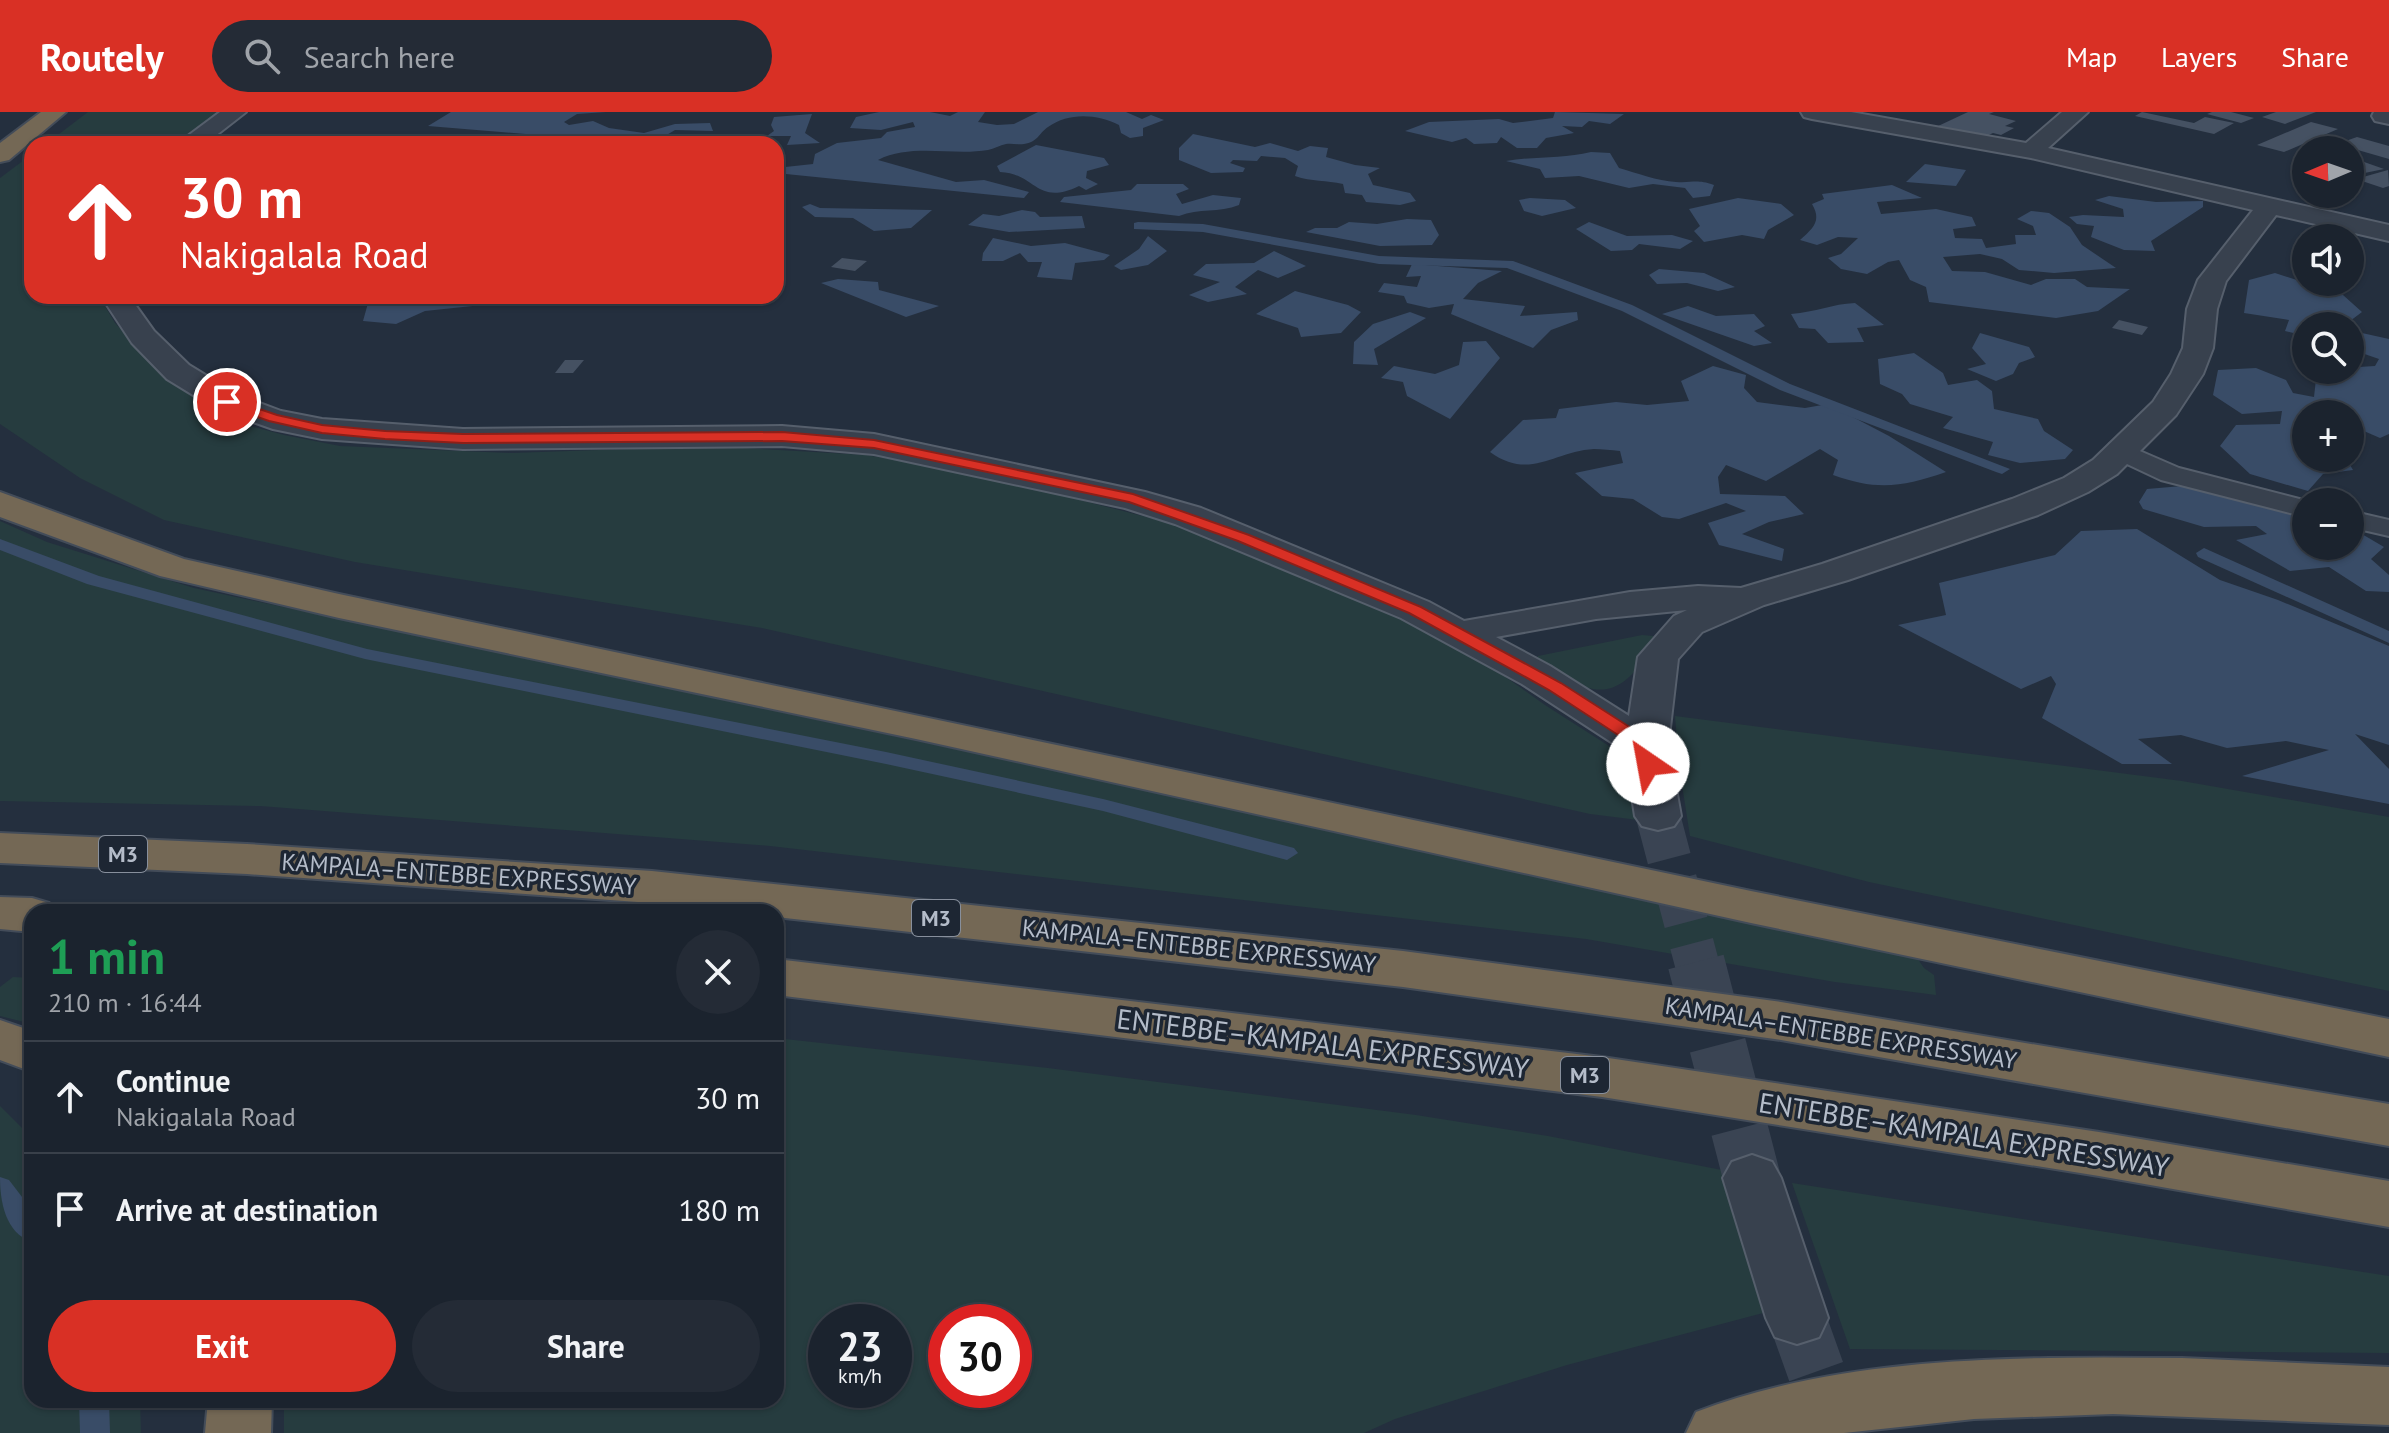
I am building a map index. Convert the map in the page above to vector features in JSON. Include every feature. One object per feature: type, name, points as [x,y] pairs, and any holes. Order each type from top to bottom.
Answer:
[{"type":"highway","points":[[24,136],[55,112]]},
{"type":"highway","points":[[0,155],[24,136]]},
{"type":"highway","points":[[0,503],[29,517],[173,568],[339,606],[916,726],[1751,907],[2389,1038]]},
{"type":"highway","name":"KAMPALA–ENTEBBE EXPRESSWAY","points":[[0,848],[247,859],[652,887],[1403,969],[1781,1021],[2389,1125]]},
{"type":"highway","points":[[0,913],[24,914]]},
{"type":"highway","name":"ENTEBBE–KAMPALA EXPRESSWAY","points":[[784,978],[1602,1077],[2099,1154],[2389,1204]]},
{"type":"highway","points":[[0,1039],[24,1049]]},
{"type":"highway","points":[[1719,1433],[1836,1405],[1982,1390],[2101,1386],[2250,1387],[2389,1396]]},
{"type":"highway","points":[[238,1433],[240,1408]]},
{"type":"street","points":[[200,136],[235,112]]},
{"type":"street","points":[[1812,112],[2031,151],[2389,233]]},
{"type":"street","points":[[2031,151],[2055,127],[2077,112]]},
{"type":"street","points":[[1658,816],[1647,755],[1658,657],[1688,624],[1750,597],[1835,572],[2025,507],[2076,485],[2105,467],[2165,408],[2187,374],[2198,348],[2202,309],[2212,280],[2269,206]]},
{"type":"street","points":[[120,304],[143,337],[178,372],[227,402],[273,419],[322,429],[463,439],[782,436],[874,444],[1133,499],[1175,511],[1415,610],[1461,633],[1574,698],[1647,755]]},
{"type":"street","points":[[1461,633],[1542,616],[1672,597],[1750,597]]},
{"type":"street","points":[[1752,1178],[1797,1318]]},
{"type":"lane","points":[[2119,450],[2170,474],[2292,505]]},
{"type":"lane","points":[[2364,522],[2389,528]]},
{"type":"green space","points":[[88,112],[223,112],[189,136],[56,136]]},
{"type":"green space","points":[[24,160],[24,304],[104,304],[115,323],[154,365],[192,394],[246,425],[340,446],[512,453],[713,446],[866,455],[978,474],[1166,522],[1240,548],[1393,613],[1469,651],[1620,753],[1638,820],[1590,814],[762,628],[355,562],[164,520],[80,478],[0,424],[0,178]]},
{"type":"green space","points":[[0,521],[47,542],[194,588],[1913,952],[1924,968],[1934,975],[1936,995],[1835,982],[1586,939],[770,846],[260,806],[0,801]]},
{"type":"green space","points":[[1642,635],[1653,636],[1653,640],[1634,672],[1622,683],[1610,688],[1597,690],[1585,687],[1536,661],[1538,656]]},
{"type":"green space","points":[[1675,716],[2182,781],[2389,817],[2389,991],[1869,882],[1690,836]]},
{"type":"green space","points":[[13,977],[24,978],[24,1022],[0,1016],[0,987]]},
{"type":"green space","points":[[784,1039],[1048,1068],[1416,1115],[1548,1136],[1727,1171],[1763,1313],[1567,1365],[1395,1419],[1364,1433],[284,1433],[284,1408],[784,1408]]},
{"type":"green space","points":[[0,1106],[24,1130],[24,1408],[140,1408],[141,1433],[0,1433]]},
{"type":"green space","points":[[1792,1183],[2389,1276],[2389,1353],[1850,1349]]},
{"type":"water","points":[[451,112],[606,112],[577,114],[564,122],[569,125],[593,121],[609,128],[644,133],[675,124],[710,123],[713,131],[675,130],[665,136],[537,135],[428,126]]},
{"type":"water","points":[[879,112],[930,112],[950,116],[958,112],[985,112],[978,122],[997,125],[1014,124],[1038,112],[1126,112],[1142,119],[1151,115],[1164,120],[1143,128],[1143,136],[1130,138],[1121,133],[1119,125],[1110,121],[1074,117],[1056,122],[1029,143],[975,151],[904,152],[878,160],[956,182],[984,180],[1029,192],[1024,198],[784,174],[784,167],[813,164],[815,154],[837,143],[881,138],[887,132],[915,127],[913,122],[881,130],[850,128],[856,117]]},
{"type":"water","points":[[1555,112],[1624,114],[1610,124],[1589,121],[1582,127],[1562,126],[1574,133],[1546,138],[1537,148],[1517,148],[1501,137],[1497,143],[1474,144],[1466,138],[1452,142],[1405,131],[1429,122],[1499,119],[1513,123],[1553,118]]},
{"type":"water","points":[[812,114],[805,133],[820,143],[787,145],[791,136],[767,136],[774,131],[771,125],[774,117]]},
{"type":"water","points":[[1193,134],[1255,147],[1270,143],[1298,151],[1310,146],[1328,148],[1326,157],[1380,168],[1368,174],[1373,185],[1410,193],[1416,201],[1400,205],[1366,202],[1362,195],[1345,193],[1343,184],[1295,176],[1298,166],[1285,158],[1261,156],[1257,161],[1233,160],[1230,163],[1245,168],[1243,172],[1211,173],[1179,160],[1179,148]]},
{"type":"water","points":[[1036,145],[1104,158],[1109,165],[1087,171],[1086,178],[1098,184],[1086,190],[1079,186],[1054,193],[1012,174],[1000,172],[997,166]]},
{"type":"water","points":[[1591,152],[1610,153],[1619,168],[1654,178],[1714,185],[1710,196],[1693,198],[1685,188],[1653,184],[1629,188],[1579,176],[1545,178],[1540,169],[1506,161]]},
{"type":"water","points":[[1925,164],[1966,170],[1956,186],[1906,182]]},
{"type":"water","points":[[1137,184],[1183,184],[1189,189],[1176,194],[1182,204],[1213,195],[1241,198],[1239,205],[1179,216],[1060,202],[1064,197],[1131,190]]},
{"type":"water","points":[[1892,185],[1922,198],[1877,202],[1881,214],[1936,209],[1972,217],[1976,226],[1953,229],[1955,238],[1982,239],[1986,248],[2016,244],[2015,235],[2036,235],[2033,226],[2017,219],[2031,211],[2049,213],[2070,227],[2082,245],[2116,268],[2054,273],[2019,270],[2002,259],[1980,254],[1943,257],[1952,271],[1985,272],[2031,285],[2046,279],[2075,279],[2087,287],[2130,289],[2098,311],[2056,318],[1929,302],[1926,287],[1910,280],[1899,260],[1888,262],[1867,274],[1841,269],[1828,258],[1841,254],[1858,238],[1838,237],[1817,245],[1800,240],[1815,224],[1812,204],[1824,199],[1822,194]]},
{"type":"water","points":[[2109,196],[2156,202],[2203,201],[2203,207],[2151,241],[2155,251],[2124,250],[2091,237],[2094,226],[2077,224],[2069,217],[2124,217],[2123,209],[2095,200]]},
{"type":"water","points":[[1738,198],[1781,204],[1794,215],[1768,230],[1764,239],[1742,235],[1704,242],[1694,231],[1700,226],[1689,209]]},
{"type":"water","points":[[1519,200],[1565,200],[1576,208],[1542,216],[1524,211]]},
{"type":"water","points":[[810,204],[820,208],[932,210],[911,228],[874,231],[853,218],[815,217],[802,207]]},
{"type":"water","points":[[1022,210],[1035,212],[1040,217],[1082,216],[1085,228],[1009,232],[968,225],[983,214],[999,216]]},
{"type":"water","points":[[1407,219],[1431,220],[1439,235],[1432,245],[1380,246],[1306,232],[1315,228],[1337,228],[1349,222],[1377,224]]},
{"type":"water","points":[[1589,222],[1627,236],[1672,235],[1693,241],[1680,249],[1639,244],[1632,250],[1611,251],[1576,229]]},
{"type":"water","points":[[1148,236],[1167,251],[1148,265],[1121,270],[1114,266],[1139,249]]},
{"type":"water","points":[[993,238],[1031,246],[1065,243],[1110,255],[1104,260],[1075,263],[1072,280],[1037,277],[1042,262],[1028,262],[1020,253],[1003,261],[982,261],[983,253]]},
{"type":"water","points":[[1274,251],[1306,266],[1278,278],[1258,270],[1235,287],[1247,294],[1208,302],[1189,295],[1220,282],[1193,275],[1206,264],[1254,263]]},
{"type":"water","points":[[1412,264],[1502,271],[1478,283],[1463,299],[1525,306],[1520,316],[1577,312],[1578,320],[1551,330],[1533,348],[1451,314],[1454,304],[1429,308],[1407,303],[1404,296],[1378,292],[1384,283],[1417,287],[1421,276],[1406,277]]},
{"type":"water","points":[[1659,269],[1704,273],[1735,287],[1718,291],[1687,283],[1657,284],[1649,275]]},
{"type":"water","points":[[2275,273],[2292,278],[2292,296],[2344,296],[2362,312],[2292,312],[2292,333],[2285,331],[2289,320],[2244,313],[2249,280]]},
{"type":"water","points":[[838,279],[878,282],[879,290],[939,306],[906,317],[821,283]]},
{"type":"water","points":[[1295,291],[1348,305],[1361,312],[1341,333],[1301,337],[1298,328],[1256,314]]},
{"type":"water","points":[[1855,303],[1884,325],[1857,328],[1864,342],[1828,343],[1815,329],[1799,328],[1791,314],[1808,312]]},
{"type":"water","points":[[368,304],[492,304],[425,311],[396,324],[363,321]]},
{"type":"water","points":[[1688,306],[1716,316],[1754,314],[1765,326],[1754,331],[1772,343],[1754,346],[1662,314]]},
{"type":"water","points":[[1410,312],[1426,318],[1374,349],[1378,365],[1353,364],[1354,342],[1373,324]]},
{"type":"water","points":[[1980,333],[2029,347],[2035,357],[2019,363],[2013,374],[1996,381],[1967,369],[1986,364],[1972,348]]},
{"type":"water","points":[[2364,333],[2389,339],[2389,434],[2380,438],[2364,431],[2364,400],[2292,400],[2292,472],[2338,472],[2323,474],[2311,488],[2298,488],[2250,474],[2220,446],[2236,425],[2280,424],[2282,411],[2242,414],[2213,395],[2218,370],[2256,368],[2286,380],[2293,393],[2314,397],[2315,384],[2364,384],[2364,367],[2375,366],[2379,359],[2364,354]]},
{"type":"water","points":[[1486,341],[1500,358],[1450,419],[1407,396],[1403,382],[1381,378],[1394,366],[1435,374],[1459,365],[1463,342]]},
{"type":"water","points":[[1914,353],[1943,373],[1948,385],[1977,380],[1992,391],[1994,409],[2038,419],[2044,431],[2073,450],[2065,459],[2020,463],[1988,455],[1993,442],[1943,428],[1953,417],[1910,404],[1902,394],[1880,384],[1878,359]]},
{"type":"water","points":[[1713,366],[1746,375],[1744,388],[1757,402],[1805,408],[1828,404],[1889,436],[1946,472],[1903,484],[1863,483],[1833,475],[1838,460],[1820,449],[1766,481],[1726,465],[1718,477],[1720,494],[1785,496],[1804,514],[1769,522],[1742,534],[1784,549],[1782,561],[1719,545],[1708,523],[1746,511],[1726,503],[1679,519],[1662,517],[1633,499],[1602,496],[1575,473],[1623,463],[1620,451],[1580,451],[1530,464],[1504,460],[1490,452],[1523,420],[1556,418],[1559,409],[1616,402],[1647,405],[1689,401],[1681,381]]},
{"type":"water","points":[[2194,485],[2292,513],[2292,560],[2364,560],[2364,535],[2384,547],[2371,559],[2389,575],[2389,592],[2366,591],[2329,567],[2290,571],[2236,540],[2267,534],[2256,526],[2204,527],[2143,509],[2139,502],[2147,489]]},
{"type":"water","points":[[2137,529],[2220,580],[2278,600],[2389,646],[2389,745],[2355,734],[2389,769],[2389,804],[2242,776],[2329,750],[2286,741],[2227,748],[2181,735],[2138,739],[2172,764],[2122,764],[2042,718],[2056,684],[2051,676],[2021,689],[1898,625],[1946,615],[1939,583],[2055,555],[2081,531]]},
{"type":"building","points":[[1968,112],[1994,112],[1989,114],[2016,121],[2005,126],[2014,128],[2001,135],[1993,133],[1982,138],[1936,127]]},
{"type":"building","points":[[2142,112],[2194,123],[2205,117],[2234,123],[2214,134],[2135,116]]},
{"type":"building","points":[[2231,112],[2254,118],[2241,123],[2207,114]]},
{"type":"building","points":[[2276,112],[2316,112],[2285,124],[2262,117]]},
{"type":"building","points":[[2311,122],[2338,129],[2322,136],[2292,136],[2292,149],[2284,152],[2257,145]]},
{"type":"building","points":[[2364,139],[2389,146],[2389,159],[2364,152]]},
{"type":"building","points":[[2364,162],[2384,169],[2364,173]]},
{"type":"building","points":[[2388,170],[2389,186],[2383,188],[2364,182],[2364,177]]},
{"type":"building","points":[[842,258],[867,261],[855,271],[831,267]]},
{"type":"building","points":[[2119,320],[2148,327],[2142,335],[2112,328]]},
{"type":"building","points":[[565,360],[584,360],[573,373],[555,373]]},
{"type":"waterway","points":[[1138,226],[1203,228],[1379,260],[1509,264],[1627,308],[1785,387],[2002,469]]},
{"type":"waterway","points":[[0,544],[93,580],[365,654],[886,758],[1103,805],[1287,853]]},
{"type":"waterway","points":[[2204,553],[2389,638]]},
{"type":"waterway","points":[[0,1187],[24,1220]]},
{"type":"waterway","points":[[94,1408],[95,1433]]},
{"type":"tunnel","points":[[1658,816],[1697,964]]},
{"type":"tunnel","points":[[1696,962],[1752,1178]]},
{"type":"tunnel","points":[[1797,1318],[1838,1433]]},
{"type":"route","points":[[227,402],[273,419],[322,429],[385,435],[463,439],[782,436],[874,444],[1133,499],[1244,538],[1415,610],[1461,633],[1555,687],[1646,745],[1648,764]]}]
